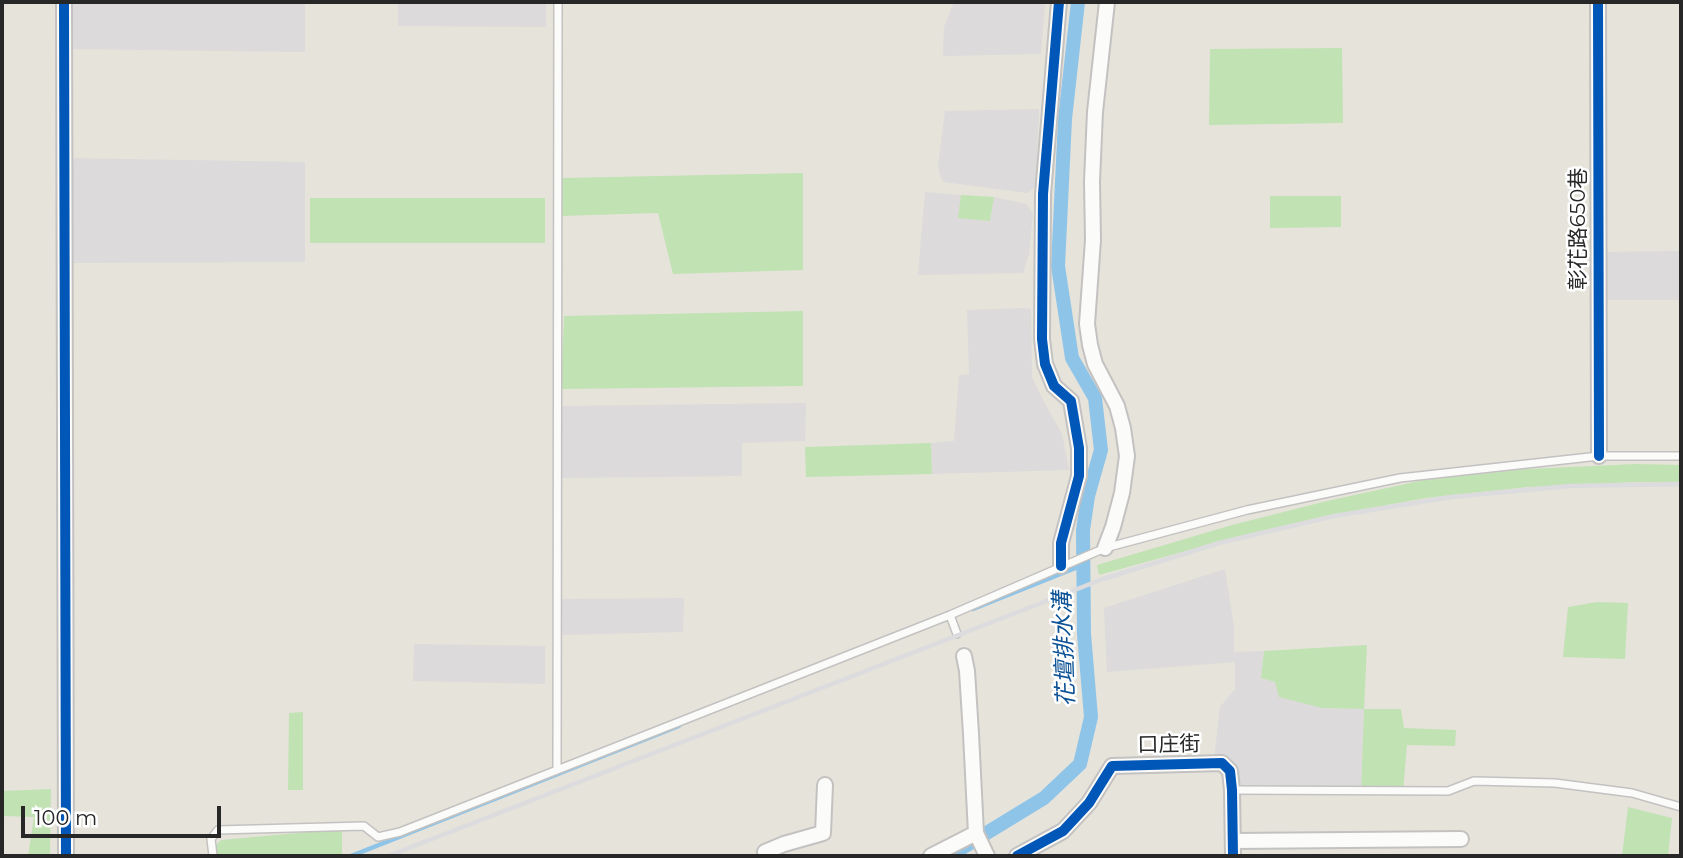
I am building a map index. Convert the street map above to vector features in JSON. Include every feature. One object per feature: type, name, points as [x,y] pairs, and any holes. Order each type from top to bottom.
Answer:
[{"type":"street","points":[[64,2],[66,856]]},
{"type":"street","points":[[1059,2],[1043,194],[1042,339],[1045,364],[1054,386],[1071,401],[1079,448],[1079,476],[1061,543],[1065,564]]},
{"type":"street","points":[[1102,549],[1113,527],[1122,493],[1127,456],[1117,406],[1095,364],[1087,324],[1093,240],[1095,112],[1107,2]]},
{"type":"street","name":"彰花路650巷","points":[[1598,2],[1599,456]]},
{"type":"street","points":[[964,656],[977,836],[987,856]]},
{"type":"street","name":"口庄街","points":[[1017,856],[1063,831],[1089,803],[1112,766],[1222,763],[1230,771],[1233,849]]},
{"type":"street","points":[[766,856],[765,852],[784,844],[823,833],[825,785]]},
{"type":"street","points":[[931,856],[977,836]]},
{"type":"street","points":[[1233,849],[1461,839]]},
{"type":"lane","points":[[557,769],[558,2]]},
{"type":"lane","points":[[214,856],[211,839],[218,830],[364,826],[378,837],[400,832],[950,615],[1102,549],[1247,510],[1400,478],[1599,456],[1681,456]]},
{"type":"lane","points":[[950,615],[957,634]]},
{"type":"lane","points":[[1232,790],[1448,792],[1474,781],[1555,783],[1632,793],[1681,807]]},
{"type":"shaded area","points":[[65,2],[305,2],[305,52],[65,49]]},
{"type":"shaded area","points":[[398,2],[546,2],[546,27],[398,26]]},
{"type":"shaded area","points":[[954,2],[1045,2],[1041,54],[943,56],[944,27]]},
{"type":"shaded area","points":[[1039,109],[1036,184],[1033,189],[1027,193],[944,182],[938,166],[945,111]]},
{"type":"shaded area","points":[[65,158],[305,162],[305,262],[64,263]]},
{"type":"shaded area","points":[[925,192],[961,195],[959,217],[990,221],[994,197],[1027,204],[1033,214],[1029,254],[1023,273],[918,275]]},
{"type":"shaded area","points":[[1681,251],[1681,300],[1601,300],[1601,252]]},
{"type":"shaded area","points":[[1031,309],[1032,377],[1062,434],[1069,470],[932,474],[931,443],[954,441],[959,375],[969,374],[967,310]]},
{"type":"shaded area","points":[[806,403],[805,441],[742,443],[742,476],[562,478],[562,406]]},
{"type":"shaded area","points":[[1225,569],[1234,627],[1234,652],[1264,651],[1261,678],[1275,682],[1322,708],[1364,709],[1361,792],[1235,792],[1214,759],[1220,707],[1235,689],[1235,662],[1107,672],[1104,608]]},
{"type":"shaded area","points":[[684,598],[683,632],[561,635],[561,599]]},
{"type":"shaded area","points":[[414,644],[545,646],[545,684],[413,681]]},
{"type":"green space","points":[[1342,48],[1343,123],[1209,125],[1210,49]]},
{"type":"green space","points":[[803,173],[803,270],[673,274],[658,213],[561,216],[562,178]]},
{"type":"green space","points":[[961,195],[994,197],[990,221],[958,218]]},
{"type":"green space","points":[[1270,196],[1341,196],[1341,227],[1270,228]]},
{"type":"green space","points":[[310,198],[545,198],[545,243],[310,243]]},
{"type":"green space","points":[[803,311],[803,386],[561,389],[564,316]]},
{"type":"green space","points":[[931,443],[932,474],[806,477],[805,447]]},
{"type":"green space","points":[[1636,464],[1681,465],[1681,482],[1528,487],[1426,498],[1247,534],[1099,575],[1097,565],[1232,525],[1424,480],[1527,469]]},
{"type":"green space","points":[[1597,602],[1628,603],[1625,659],[1563,657],[1568,607]]},
{"type":"green space","points":[[1367,645],[1364,709],[1322,708],[1279,697],[1275,682],[1261,678],[1264,651]]},
{"type":"green space","points":[[1364,709],[1401,709],[1404,728],[1456,730],[1455,746],[1407,745],[1403,792],[1361,792]]},
{"type":"green space","points":[[303,712],[303,790],[288,790],[289,713]]},
{"type":"green space","points":[[51,789],[50,856],[28,856],[34,817],[2,816],[2,791]]},
{"type":"green space","points":[[1628,807],[1672,818],[1668,856],[1622,856]]},
{"type":"green space","points":[[342,829],[342,856],[214,856],[216,845],[221,840]]},
{"type":"waterway","name":"花壇排水溝","points":[[949,856],[1044,798],[1080,764],[1091,717],[1084,634],[1083,530],[1088,496],[1101,450],[1095,398],[1072,358],[1058,266],[1065,119],[1078,2]]},
{"type":"waterway","points":[[973,609],[1083,565]]},
{"type":"waterway","points":[[351,856],[679,726]]},
{"type":"railway","points":[[388,856],[1103,579],[1219,543],[1334,516],[1451,497],[1569,486],[1681,484]]},
{"type":"cycle path","points":[[64,2],[66,856]]},
{"type":"cycle path","points":[[1059,2],[1043,194],[1042,339],[1045,364],[1054,386],[1071,401],[1079,448],[1079,476],[1061,543],[1061,566]]},
{"type":"cycle path","points":[[1598,2],[1599,456]]},
{"type":"cycle path","points":[[1017,856],[1063,831],[1089,803],[1112,766],[1222,763],[1230,771],[1233,856]]}]
